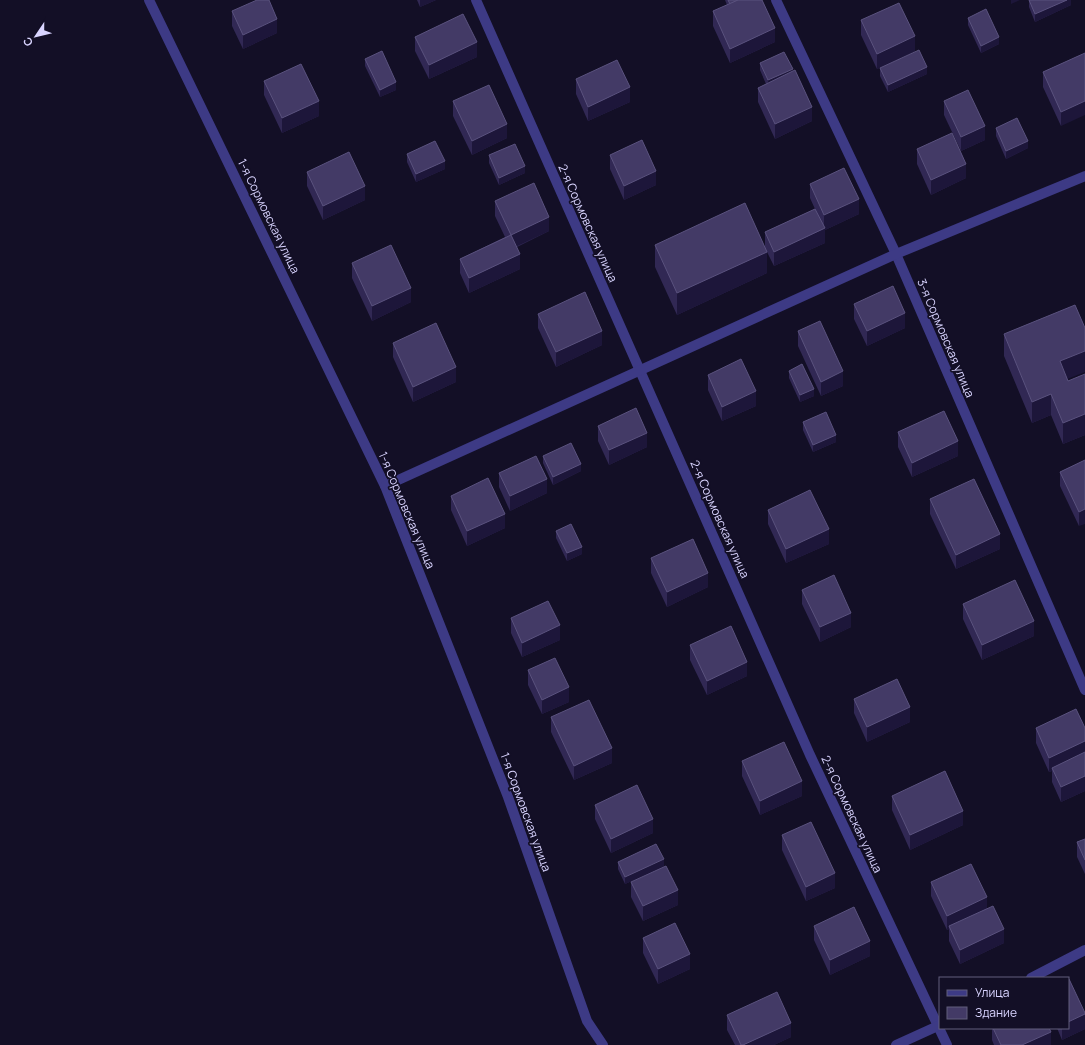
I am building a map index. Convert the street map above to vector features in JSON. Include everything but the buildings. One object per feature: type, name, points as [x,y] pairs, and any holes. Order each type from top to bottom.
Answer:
[{"type":"street","name":"1-я Сормовская улица","points":[[149,0],[385,486],[508,797],[587,1021],[603,1045]]},
{"type":"street","name":"2-я Сормовская улица","points":[[476,0],[810,755],[939,1026]]},
{"type":"street","name":"3-я Сормовская улица","points":[[776,0],[896,254],[1085,690]]},
{"type":"street","points":[[385,486],[896,254],[1085,176]]},
{"type":"street","points":[[1033,977],[1085,950]]},
{"type":"street","points":[[896,1045],[939,1026]]},
{"type":"street","name":"2-я Сормовская улица","points":[[940,1029],[947,1045]]}]
